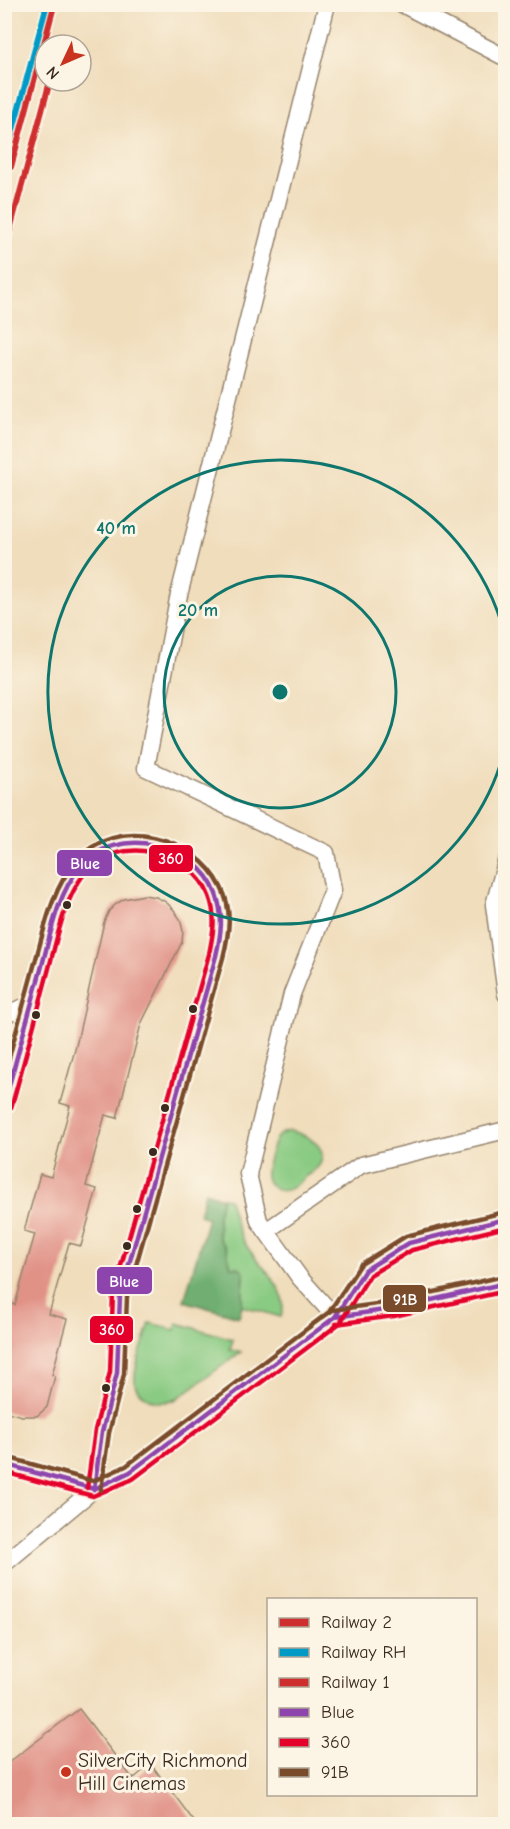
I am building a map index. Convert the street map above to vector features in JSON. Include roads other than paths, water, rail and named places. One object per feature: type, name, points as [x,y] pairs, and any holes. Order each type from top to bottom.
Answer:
[{"type":"lane","points":[[327,4],[178,599],[146,768],[326,853],[333,890],[292,994],[248,1174],[259,1221],[300,1278],[335,1317]]},
{"type":"lane","points":[[402,4],[506,58]]},
{"type":"lane","points":[[4,1106],[57,912],[76,872],[91,856],[110,845],[132,841],[158,844],[180,853],[200,870],[215,890],[222,912],[221,935],[120,1296],[117,1373],[102,1432],[94,1489]]},
{"type":"lane","points":[[506,862],[494,905],[506,994]]},
{"type":"lane","points":[[4,1015],[32,1004]]},
{"type":"lane","points":[[266,1231],[362,1165],[506,1130]]},
{"type":"lane","points":[[4,1564],[94,1489],[130,1472],[335,1317],[365,1269],[409,1243],[506,1219]]},
{"type":"lane","points":[[335,1317],[392,1309],[506,1283]]},
{"type":"lane","points":[[4,1464],[94,1489]]},
{"type":"rail line","name":"RH","points":[[4,163],[47,4]]},
{"type":"rail line","name":"1","points":[[11,167],[54,6]]},
{"type":"rail line","name":"2","points":[[4,252],[47,93]]},
{"type":"place","name":"SilverCity Richmond Hill Cinemas","points":[[66,1772]]}]
